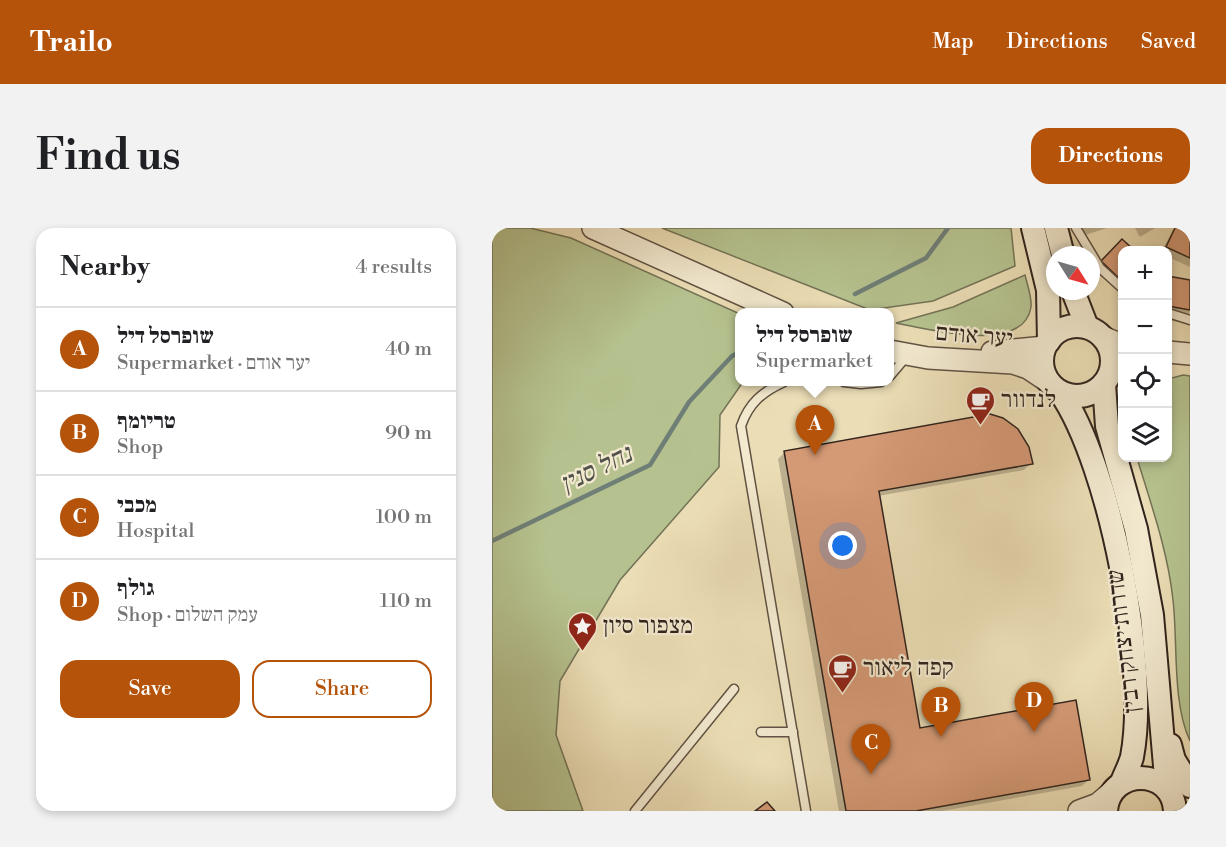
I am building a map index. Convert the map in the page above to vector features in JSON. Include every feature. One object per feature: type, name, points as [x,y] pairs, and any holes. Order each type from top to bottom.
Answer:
[{"type":"main road","points":[[1032,228],[1048,290],[1047,344],[1043,365],[1055,387],[1084,396],[1112,375],[1112,356],[1105,337],[1079,300]]},
{"type":"main road","points":[[1056,228],[1061,246]]},
{"type":"main road","points":[[1047,344],[1067,327],[1105,337]]},
{"type":"main road","name":"שדרות יצחק רבין","points":[[1112,375],[1107,426],[1136,529],[1152,615],[1161,711],[1162,756],[1167,789],[1173,799],[1175,811]]},
{"type":"main road","name":"שדרות יצחק רבין","points":[[1055,387],[1082,431],[1099,479],[1113,534],[1129,618],[1137,714],[1132,759],[1114,795]]},
{"type":"main road","points":[[1161,711],[1174,760],[1190,786]]},
{"type":"main road","points":[[1114,795],[1141,777],[1159,782],[1167,789]]},
{"type":"street","points":[[593,228],[774,308]]},
{"type":"street","points":[[618,228],[793,308]]},
{"type":"street","name":"יער אודם","points":[[894,343],[994,352],[1047,344]]},
{"type":"street","name":"יער אודם","points":[[899,353],[1013,363],[1028,368],[1055,387]]},
{"type":"street","points":[[1079,811],[1114,795]]},
{"type":"lane","points":[[1076,228],[1100,268],[1118,284]]},
{"type":"lane","points":[[1172,315],[1190,320]]},
{"type":"lane","points":[[776,386],[756,399],[746,412],[741,426],[807,811]]},
{"type":"lane","points":[[635,811],[734,689]]},
{"type":"lane","points":[[761,732],[793,732]]},
{"type":"green space","points":[[492,228],[530,228],[571,238],[735,312],[735,386],[740,386],[720,415],[719,467],[620,580],[560,681],[556,735],[583,811],[492,811]]},
{"type":"green space","points":[[662,228],[1011,228],[1015,266],[933,301],[884,308],[865,308]]},
{"type":"green space","points":[[1025,275],[1031,307],[1025,322],[1011,331],[994,335],[973,335],[896,323],[953,307]]},
{"type":"green space","points":[[1190,376],[1190,741],[1180,709],[1171,582],[1138,462],[1172,462],[1172,378]]},
{"type":"building","points":[[1175,228],[1190,228],[1190,258],[1172,250],[1172,246],[1166,246]]},
{"type":"building","points":[[1122,239],[1130,246],[1118,246],[1118,277],[1101,261]]},
{"type":"building","points":[[1172,277],[1190,280],[1190,310],[1172,307]]},
{"type":"building","points":[[990,414],[1003,418],[1018,429],[1029,447],[1033,464],[879,491],[920,728],[1076,700],[1090,780],[916,811],[846,811],[784,451]]},
{"type":"building","points":[[767,802],[775,811],[755,811]]},
{"type":"waterway","name":"נחל סנין","points":[[855,294],[926,258],[948,228]]},
{"type":"waterway","name":"נחל סנין","points":[[492,541],[650,465],[689,402],[735,354]]},
{"type":"place","name":"לנדוור","points":[[980,426]]},
{"type":"place","name":"שופרסל דיל","points":[[815,455]]},
{"type":"place","name":"מצפור סיון","points":[[582,652]]},
{"type":"place","name":"קפה ליאור","points":[[842,694]]},
{"type":"place","name":"גולף","points":[[1034,732]]},
{"type":"place","name":"טריומף","points":[[941,737]]},
{"type":"place","name":"מכבי","points":[[871,774]]}]
